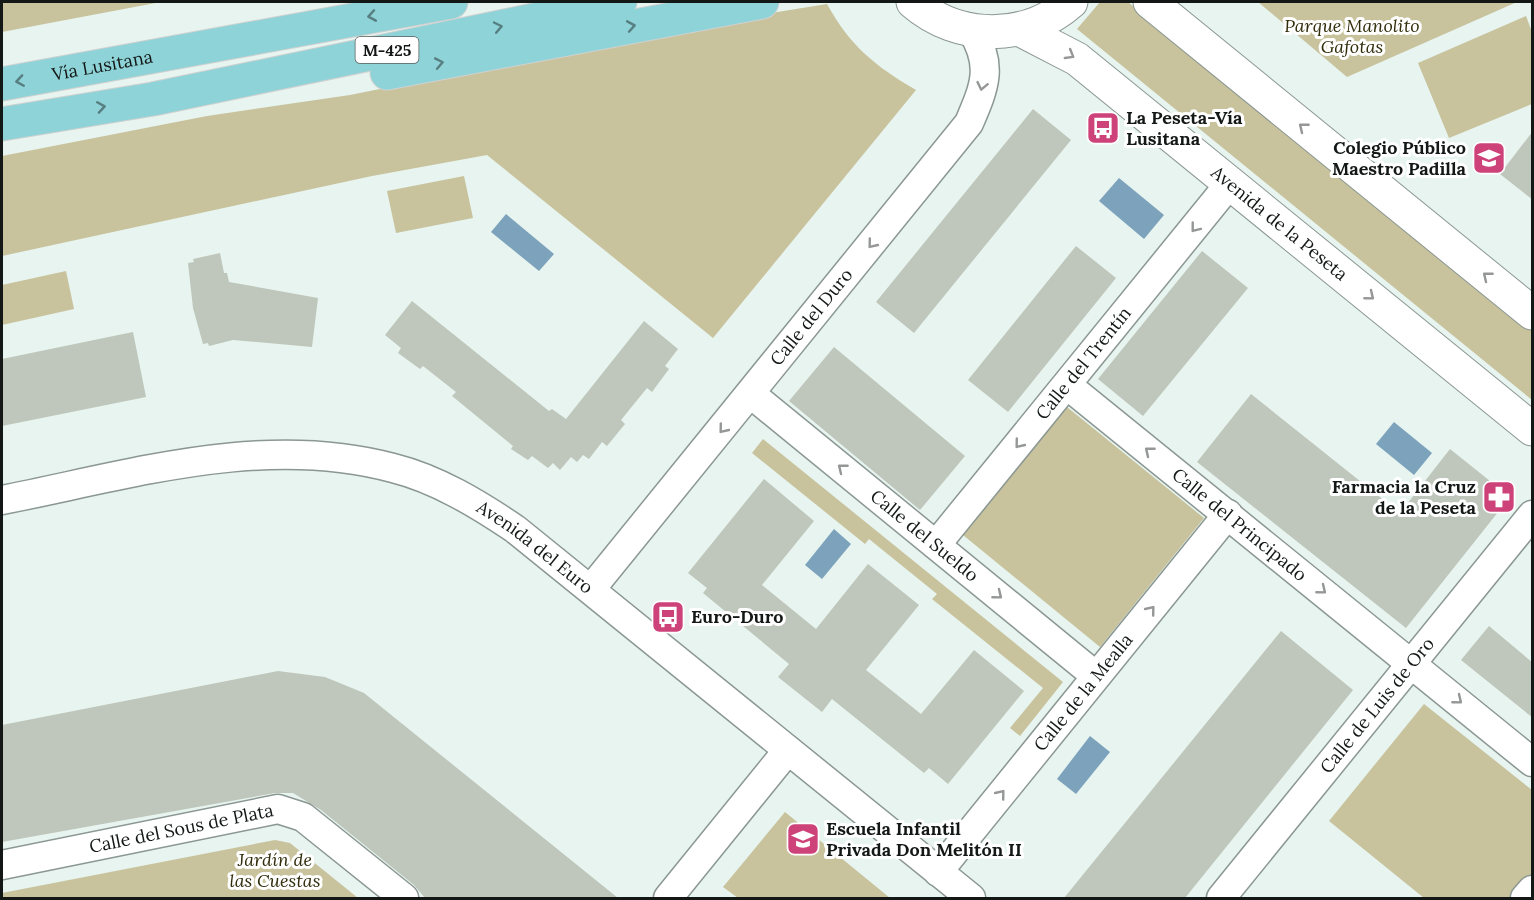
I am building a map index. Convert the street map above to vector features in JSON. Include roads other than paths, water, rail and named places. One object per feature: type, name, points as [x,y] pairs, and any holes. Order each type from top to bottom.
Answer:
[{"type":"main road","points":[[202,47],[227,32],[289,12],[342,2]]},
{"type":"main road","name":"M-425","points":[[202,47],[451,2]]},
{"type":"main road","name":"M-425","points":[[2,124],[153,99],[620,2]]},
{"type":"main road","points":[[153,99],[205,102],[348,80],[762,2]]},
{"type":"main road","name":"Vía Lusitana","points":[[2,84],[202,47]]},
{"type":"street","points":[[913,2],[929,16],[972,31],[996,32],[1019,29],[1041,21],[1071,2]]},
{"type":"street","points":[[1150,2],[1533,313]]},
{"type":"street","name":"Avenida de la Peseta","points":[[1019,29],[1077,59],[1533,429]]},
{"type":"street","name":"Calle del Duro","points":[[591,589],[969,123],[982,92],[986,65],[980,45],[972,31]]},
{"type":"street","name":"Calle del Trentín","points":[[936,545],[1231,182]]},
{"type":"street","name":"Calle del Principado","points":[[1067,385],[1533,762]]},
{"type":"street","name":"Calle del Sueldo","points":[[751,394],[1096,676]]},
{"type":"street","name":"Avenida del Euro","points":[[2,500],[215,458],[282,453],[339,456],[396,468],[467,497],[515,529],[591,589],[971,898]]},
{"type":"street","name":"Calle de la Mealla","points":[[938,872],[1228,514]]},
{"type":"street","name":"Calle de Luis de Oro","points":[[1221,898],[1533,515]]},
{"type":"street","points":[[668,898],[788,750]]},
{"type":"street","name":"Calle del Sous de Plata","points":[[2,865],[278,809],[303,817],[404,898]]},
{"type":"street","points":[[1526,898],[1533,890]]},
{"type":"water","points":[[1119,178],[1164,215],[1144,239],[1099,201]]},
{"type":"water","points":[[506,214],[554,254],[539,271],[491,232]]},
{"type":"water","points":[[1394,422],[1432,453],[1414,475],[1376,444]]},
{"type":"water","points":[[834,529],[851,544],[822,579],[805,565]]},
{"type":"water","points":[[1090,736],[1110,752],[1076,794],[1057,779]]},
{"type":"place","name":"La Peseta-Vía Lusitana","points":[[1103,128]]},
{"type":"place","name":"Colegio Público Maestro Padilla","points":[[1489,158]]},
{"type":"place","name":"Farmacia la Cruz de la Peseta","points":[[1499,497]]},
{"type":"place","name":"Euro-Duro","points":[[668,617]]},
{"type":"place","name":"Escuela Infantil Privada Don Melitón II","points":[[803,839]]},
{"type":"park label","name":"Parque Manolito Gafotas","points":[[1352,36]]},
{"type":"park label","name":"Jardín de las Cuestas","points":[[275,870]]}]
